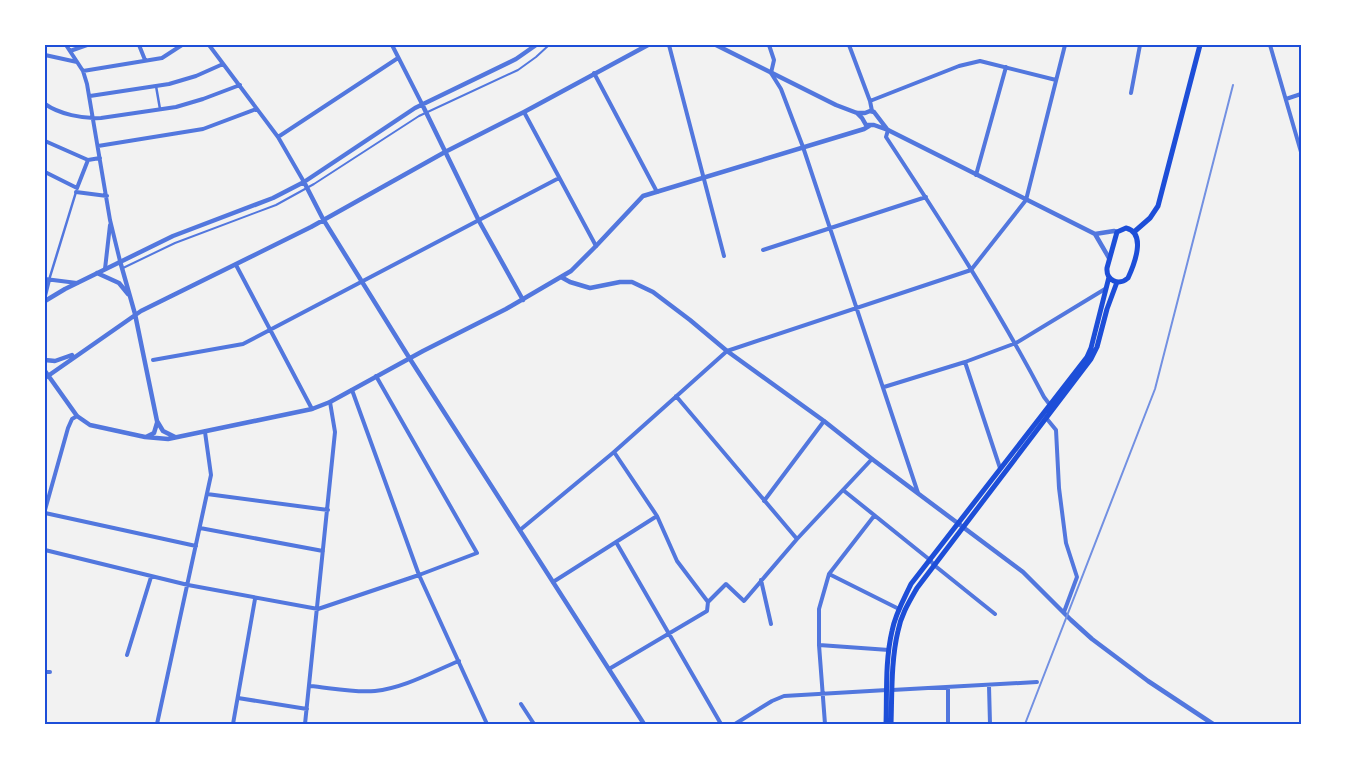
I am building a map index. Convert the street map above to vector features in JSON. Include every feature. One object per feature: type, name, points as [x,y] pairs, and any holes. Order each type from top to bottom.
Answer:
[{"type":"main road","points":[[1134,232],[1150,218],[1158,206],[1200,45]]},
{"type":"main road","points":[[886,724],[892,650],[911,584],[1080,367],[1091,348],[1109,277],[1107,273],[1117,232],[1126,228],[1134,232],[1138,242],[1128,278],[1124,282],[1117,282],[1109,277]]},
{"type":"main road","points":[[902,610],[934,565],[1091,359],[1097,347],[1107,309],[1117,282]]},
{"type":"main road","points":[[889,690],[891,724]]},
{"type":"street","points":[[66,45],[83,71],[90,96],[110,220],[135,314],[157,421],[162,431],[177,437]]},
{"type":"street","points":[[70,50],[87,45]]},
{"type":"street","points":[[139,45],[145,60]]},
{"type":"street","points":[[83,71],[162,58],[182,45]]},
{"type":"street","points":[[392,45],[479,221],[523,300]]},
{"type":"street","points":[[45,301],[120,261],[173,236],[273,198],[304,182],[422,104],[516,59],[536,45]]},
{"type":"street","points":[[648,45],[236,265],[135,314],[46,375],[78,416],[90,425],[144,438],[177,437],[312,409],[330,402],[523,300],[561,277],[580,264],[643,196],[852,133],[871,126],[878,119]]},
{"type":"street","points":[[669,45],[724,256]]},
{"type":"street","points":[[716,45],[836,105],[857,113],[871,126],[888,130],[1094,234],[1110,258]]},
{"type":"street","points":[[769,45],[774,60],[771,73],[781,89],[802,147],[918,493]]},
{"type":"street","points":[[849,45],[872,111],[876,113],[878,119],[888,130]]},
{"type":"street","points":[[520,530],[614,452],[727,351],[971,270],[1026,200],[1065,45]]},
{"type":"street","points":[[1131,94],[1140,45]]},
{"type":"street","points":[[1270,45],[1301,152]]},
{"type":"street","points":[[211,46],[278,137],[323,219],[410,359],[644,724]]},
{"type":"street","points":[[45,55],[77,62]]},
{"type":"street","points":[[278,137],[398,58]]},
{"type":"street","points":[[870,102],[959,66],[980,61],[1056,80]]},
{"type":"street","points":[[90,96],[156,86],[196,76],[223,64]]},
{"type":"street","points":[[976,175],[1006,67]]},
{"type":"street","points":[[594,73],[658,192]]},
{"type":"street","points":[[45,104],[54,110],[94,118],[176,107],[240,85]]},
{"type":"street","points":[[156,86],[160,109]]},
{"type":"street","points":[[1286,99],[1301,94]]},
{"type":"street","points":[[98,146],[203,129],[256,109]]},
{"type":"street","points":[[852,133],[863,117],[872,111]]},
{"type":"street","points":[[524,112],[596,246]]},
{"type":"street","points":[[888,130],[886,137],[926,197],[1016,343],[1044,398],[1050,405]]},
{"type":"street","points":[[45,141],[88,160],[100,158]]},
{"type":"street","points":[[45,296],[47,279],[76,190],[88,160]]},
{"type":"street","points":[[45,172],[76,190],[107,196]]},
{"type":"street","points":[[153,360],[242,344],[272,330],[559,178]]},
{"type":"street","points":[[763,250],[926,197]]},
{"type":"street","points":[[105,269],[110,220]]},
{"type":"street","points":[[1094,234],[1117,232]]},
{"type":"street","points":[[236,265],[312,409]]},
{"type":"street","points":[[97,273],[119,283],[130,297]]},
{"type":"street","points":[[561,277],[590,288],[620,282],[632,282],[652,292],[682,313],[727,351],[824,421],[1023,572],[1079,628],[1148,681],[1213,724]]},
{"type":"street","points":[[47,279],[77,283]]},
{"type":"street","points":[[884,387],[965,362],[1016,343],[1106,289]]},
{"type":"street","points":[[45,360],[55,361],[86,348]]},
{"type":"street","points":[[965,362],[1000,468],[1006,472]]},
{"type":"street","points":[[45,550],[188,586],[318,609],[478,553],[376,376]]},
{"type":"street","points":[[352,390],[419,575],[487,724]]},
{"type":"street","points":[[676,396],[797,539]]},
{"type":"street","points":[[305,724],[335,432],[330,402]]},
{"type":"street","points":[[78,416],[72,419],[68,428],[45,512],[196,546]]},
{"type":"street","points":[[1047,419],[1056,430],[1059,488],[1066,542],[1077,577],[1064,612]]},
{"type":"street","points":[[144,438],[154,433],[157,421]]},
{"type":"street","points":[[764,501],[824,421]]},
{"type":"street","points":[[157,724],[210,476],[205,432]]},
{"type":"street","points":[[614,452],[657,516],[677,561],[708,602]]},
{"type":"street","points":[[609,669],[707,611],[708,602],[726,584],[744,601],[797,539],[872,459]]},
{"type":"street","points":[[843,490],[995,614]]},
{"type":"street","points":[[207,494],[328,510]]},
{"type":"street","points":[[553,582],[657,516]]},
{"type":"street","points":[[825,724],[819,645],[819,608],[829,574],[874,516]]},
{"type":"street","points":[[200,528],[323,551]]},
{"type":"street","points":[[616,542],[721,724]]},
{"type":"street","points":[[829,574],[902,610]]},
{"type":"street","points":[[127,655],[151,577]]},
{"type":"street","points":[[761,580],[771,624]]},
{"type":"street","points":[[233,724],[255,599]]},
{"type":"street","points":[[819,645],[892,650]]},
{"type":"street","points":[[310,686],[369,692],[384,690],[403,685],[458,661]]},
{"type":"street","points":[[735,724],[772,701],[784,696],[1037,682]]},
{"type":"street","points":[[989,686],[990,724]]},
{"type":"street","points":[[948,688],[948,724]]},
{"type":"street","points":[[238,698],[307,709]]},
{"type":"street","points":[[522,704],[534,724]]},
{"type":"lane","points":[[122,268],[175,243],[276,205],[307,188],[426,113],[518,70],[549,45]]},
{"type":"railway","points":[[1025,724],[1155,389],[1233,85]]}]
